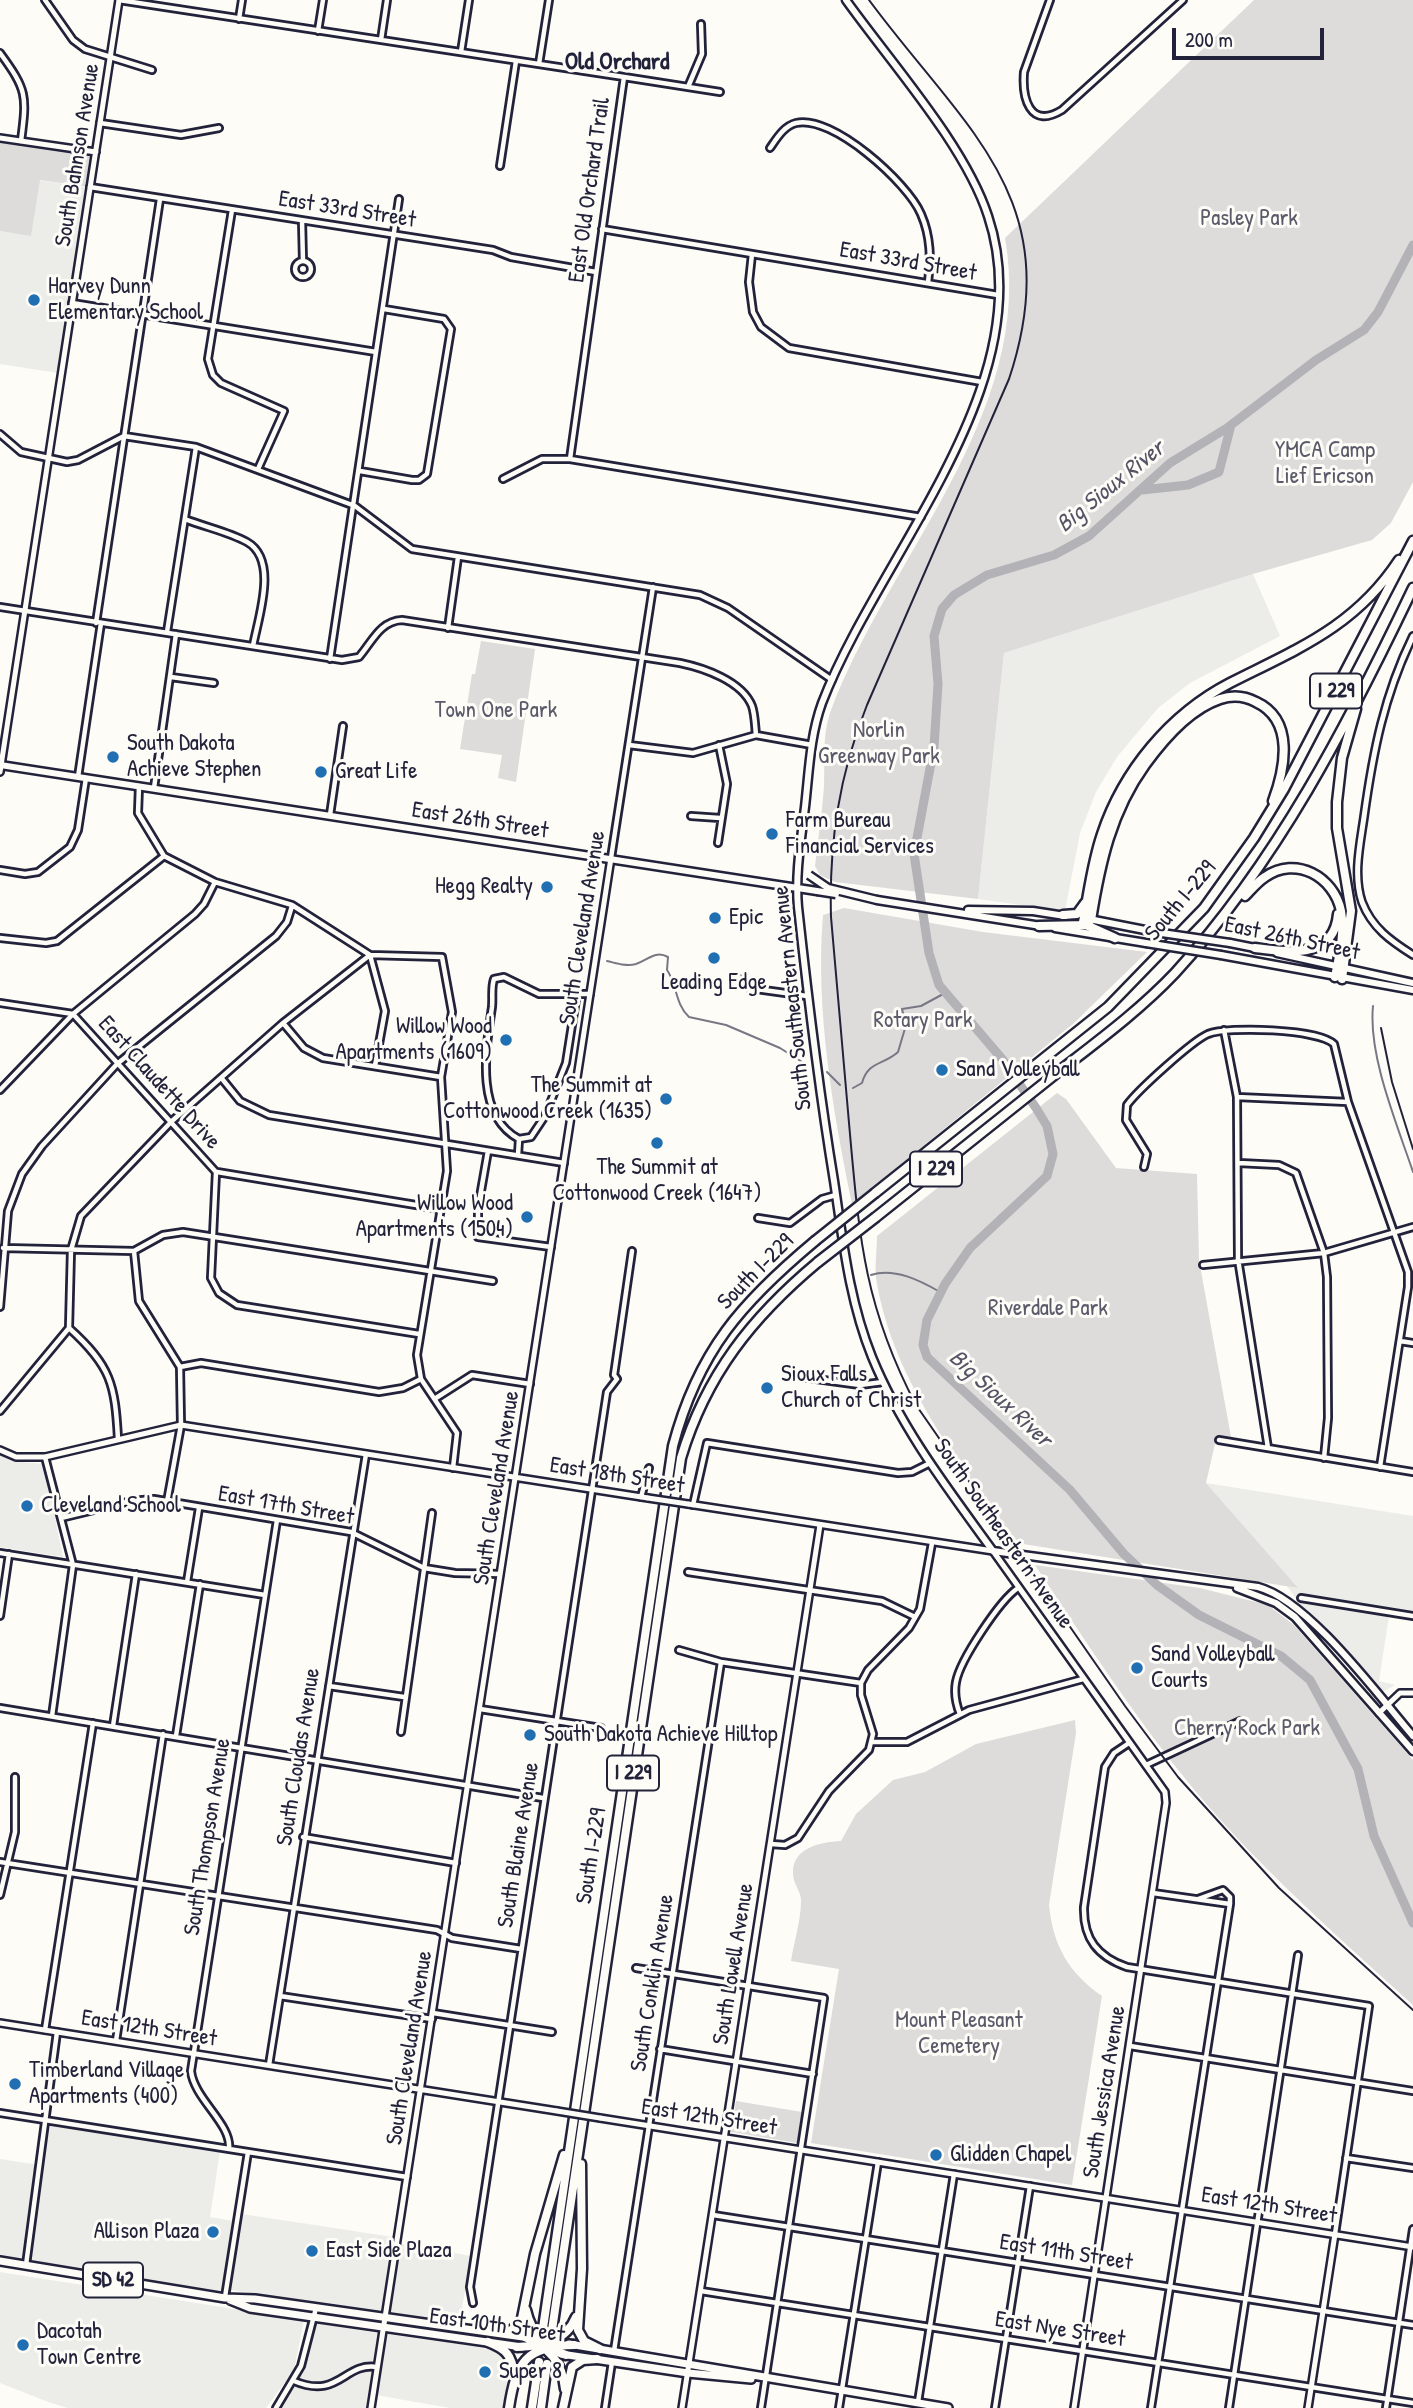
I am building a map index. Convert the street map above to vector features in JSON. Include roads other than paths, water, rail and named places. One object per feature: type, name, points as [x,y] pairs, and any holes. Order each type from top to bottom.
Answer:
[{"type":"highway","name":"South I-229","points":[[1413,539],[1284,789],[1254,838],[1209,901],[1160,957],[1108,1006],[763,1285],[731,1322],[695,1382],[677,1432],[666,1484],[576,2101],[548,2329],[587,2096],[681,1458],[700,1403],[727,1356],[763,1311],[818,1262],[1059,1071],[1160,987],[1215,925],[1243,891],[1283,831],[1374,667],[1413,588]]},
{"type":"highway","points":[[1087,921],[1087,897],[1094,859],[1107,821],[1128,778],[1157,740],[1216,691],[1300,649],[1344,620],[1379,587],[1413,539]]},
{"type":"highway","points":[[1340,967],[1351,911],[1338,828],[1339,777],[1353,719],[1374,667]]},
{"type":"highway","points":[[1087,921],[1105,846],[1118,812],[1137,777],[1178,728],[1209,704],[1230,696],[1249,699],[1262,705],[1274,715],[1283,736],[1284,756],[1279,783],[1254,838]]},
{"type":"highway","points":[[1215,925],[1265,877],[1284,870],[1316,874],[1327,883],[1338,900],[1343,927],[1339,978]]},
{"type":"highway","points":[[1063,915],[1077,914],[1087,897]]},
{"type":"highway","points":[[1255,948],[1295,952],[1315,949],[1335,930],[1338,900]]},
{"type":"highway","points":[[1039,926],[1087,921],[1115,938]]},
{"type":"highway","points":[[587,2096],[581,2156],[582,2260],[579,2335],[600,2349]]},
{"type":"highway","points":[[494,2332],[518,2327],[576,2101]]},
{"type":"highway","points":[[526,2304],[530,2325],[561,2368],[565,2389]]},
{"type":"highway","points":[[514,2377],[525,2360],[569,2329],[579,2308]]},
{"type":"highway","points":[[524,2337],[566,2354]]},
{"type":"highway","points":[[488,2342],[509,2354],[514,2377],[509,2408]]},
{"type":"highway","points":[[517,2347],[574,2345]]},
{"type":"highway","points":[[563,2408],[565,2389],[575,2364],[597,2360]]},
{"type":"highway","points":[[532,2408],[543,2363],[541,2408]]},
{"type":"main road","name":"South Southeastern Avenue","points":[[846,0],[959,156],[978,190],[995,241],[1000,295],[996,339],[983,382],[921,517],[870,600],[818,715],[812,745],[797,888],[807,996],[851,1292],[883,1382],[930,1462],[993,1550]]},
{"type":"main road","name":"East 26th Street","points":[[0,767],[154,788],[955,911],[1413,990]]},
{"type":"main road","points":[[799,862],[809,875],[828,888],[877,900]]},
{"type":"main road","name":"East 26th Street","points":[[955,911],[1013,909],[1063,915],[1230,943],[1413,983]]},
{"type":"main road","name":"East 18th Street","points":[[993,1550],[1232,1586]]},
{"type":"main road","points":[[1232,1586],[1265,1589],[1296,1606],[1413,1736]]},
{"type":"main road","points":[[1232,1586],[1269,1600],[1289,1612],[1413,1751]]},
{"type":"main road","name":"East 10th Street","points":[[0,2261],[225,2298],[524,2337]]},
{"type":"main road","name":"East 10th Street","points":[[225,2298],[250,2308],[383,2330],[517,2347]]},
{"type":"main road","name":"East 10th Street","points":[[574,2345],[690,2362],[765,2379],[948,2408]]},
{"type":"main road","name":"East 10th Street","points":[[566,2354],[688,2373],[765,2379]]},
{"type":"street","points":[[45,0],[73,40],[85,49],[152,70]]},
{"type":"street","name":"South Bahnson Avenue","points":[[0,767],[119,0]]},
{"type":"street","name":"East Old Orchard Trail","points":[[119,0],[624,77],[569,459]]},
{"type":"street","points":[[239,19],[242,0]]},
{"type":"street","points":[[318,31],[323,0]]},
{"type":"street","points":[[381,40],[387,0]]},
{"type":"street","points":[[461,52],[469,0]]},
{"type":"street","points":[[539,64],[549,0]]},
{"type":"street","points":[[1050,0],[1024,72],[1023,97],[1037,114],[1050,115],[1062,110],[1182,0]]},
{"type":"street","points":[[688,87],[702,54],[701,24]]},
{"type":"street","points":[[0,52],[19,79],[25,94],[21,141]]},
{"type":"street","points":[[500,166],[516,61]]},
{"type":"street","points":[[624,77],[720,92]]},
{"type":"street","points":[[100,123],[181,135],[219,128]]},
{"type":"street","points":[[770,148],[788,127],[795,123],[814,123],[829,129],[889,171],[915,202],[926,228],[930,255],[928,283]]},
{"type":"street","points":[[0,138],[96,152]]},
{"type":"street","name":"East 33rd Street","points":[[90,187],[492,250],[511,257],[596,272]]},
{"type":"street","points":[[78,777],[124,436],[160,199]]},
{"type":"street","points":[[330,659],[400,199]]},
{"type":"street","points":[[232,210],[208,359],[213,375],[221,383],[284,411],[258,469]]},
{"type":"street","points":[[302,221],[303,261]]},
{"type":"street","name":"East 33rd Street","points":[[602,229],[1000,295]]},
{"type":"street","points":[[752,254],[749,282],[753,312],[767,332],[789,348],[983,382]]},
{"type":"street","points":[[72,303],[376,352]]},
{"type":"street","points":[[360,471],[412,480],[419,480],[427,474],[449,342],[450,325],[444,319],[384,309]]},
{"type":"street","points":[[786,355],[789,348]]},
{"type":"street","points":[[0,434],[21,452],[48,460],[78,460],[124,436],[196,447],[355,506],[412,549],[700,596],[721,604],[832,680]]},
{"type":"street","points":[[167,632],[196,447]]},
{"type":"street","points":[[503,479],[542,459],[569,459],[921,517]]},
{"type":"street","points":[[185,519],[247,542],[257,550],[264,568],[264,581],[253,646]]},
{"type":"street","points":[[448,628],[458,557]]},
{"type":"street","name":"South Cleveland Avenue","points":[[371,2408],[653,587]]},
{"type":"street","points":[[0,607],[330,659],[359,657],[381,628],[394,620],[643,657],[699,667],[736,687],[752,707],[756,735]]},
{"type":"street","points":[[154,788],[176,634]]},
{"type":"street","points":[[1413,636],[1391,683],[1376,737],[1357,873],[1362,901],[1369,916],[1391,942],[1413,956]]},
{"type":"street","points":[[171,677],[214,683]]},
{"type":"street","points":[[330,815],[343,726]]},
{"type":"street","points":[[629,745],[694,753],[756,735],[812,745]]},
{"type":"street","points":[[718,843],[727,784],[719,745]]},
{"type":"street","points":[[0,870],[25,874],[38,872],[70,847],[77,834],[86,778]]},
{"type":"street","points":[[139,786],[138,813],[164,856],[215,882],[292,905],[370,955],[442,957],[452,1012],[441,1077],[447,1171],[417,1355],[421,1379],[457,1433],[453,1468]]},
{"type":"street","points":[[691,816],[720,818]]},
{"type":"street","points":[[0,938],[46,943],[57,941],[164,856]]},
{"type":"street","points":[[0,1090],[73,1014],[195,914],[204,904],[215,882]]},
{"type":"street","points":[[0,1307],[4,1288],[3,1248],[8,1210],[22,1174],[42,1146],[117,1064],[276,936],[287,922],[292,905]]},
{"type":"street","points":[[0,1411],[69,1328],[71,1250],[81,1216],[172,1121],[223,1080],[283,1023],[370,955]]},
{"type":"street","points":[[370,955],[384,1011],[375,1066]]},
{"type":"street","points":[[519,1139],[508,1131],[495,1115],[484,1073],[494,979],[504,977],[539,994],[590,994]]},
{"type":"street","points":[[739,979],[749,988],[807,996]]},
{"type":"street","points":[[519,1139],[533,1135],[545,1116],[566,1063],[577,993]]},
{"type":"street","name":"East Claudette Drive","points":[[0,1003],[73,1014],[216,1172],[211,1278],[219,1293],[230,1302],[419,1334]]},
{"type":"street","points":[[283,1023],[304,1048],[313,1054],[441,1077]]},
{"type":"street","points":[[1224,1030],[1237,1097],[1238,1259],[1268,1448]]},
{"type":"street","points":[[1144,1167],[1147,1154],[1126,1120],[1127,1105],[1201,1038],[1224,1030],[1310,1034],[1328,1038],[1334,1044],[1348,1102],[1408,1272],[1380,1467]]},
{"type":"street","points":[[223,1080],[240,1101],[258,1112],[564,1163]]},
{"type":"street","points":[[1237,1097],[1348,1102]]},
{"type":"street","points":[[518,1155],[519,1139]]},
{"type":"street","points":[[488,1150],[478,1208],[478,1237],[551,1247]]},
{"type":"street","points":[[1239,1163],[1279,1165],[1296,1173],[1324,1253],[1328,1418],[1324,1458]]},
{"type":"street","points":[[216,1172],[440,1209]]},
{"type":"street","points":[[758,1218],[790,1223],[822,1199],[836,1195]]},
{"type":"street","points":[[1203,1265],[1238,1259],[1324,1253],[1413,1227]]},
{"type":"street","points":[[3,1248],[134,1251],[173,1233],[214,1237],[493,1281]]},
{"type":"street","points":[[134,1251],[135,1283],[143,1310],[180,1367],[181,1425],[167,1502]]},
{"type":"street","name":"South Blaine Avenue","points":[[473,2303],[470,2287],[497,2102],[607,1392],[617,1379],[614,1375],[632,1251]]},
{"type":"street","points":[[69,1328],[83,1342],[112,1383],[118,1439]]},
{"type":"street","points":[[1400,1340],[1413,1343]]},
{"type":"street","points":[[180,1367],[201,1363],[379,1392],[403,1388],[421,1379]]},
{"type":"street","points":[[436,1398],[472,1375],[530,1384]]},
{"type":"street","points":[[787,1375],[860,1385],[883,1382]]},
{"type":"street","name":"East 18th Street","points":[[0,1450],[24,1458],[45,1457],[181,1425],[932,1543],[993,1550]]},
{"type":"street","points":[[1220,1440],[1413,1472]]},
{"type":"street","points":[[690,1505],[707,1443],[898,1473],[912,1472],[930,1462]]},
{"type":"street","name":"South Cloudas Avenue","points":[[269,2065],[351,1532],[366,1454]]},
{"type":"street","points":[[45,1457],[73,1565],[52,1716]]},
{"type":"street","points":[[641,1497],[649,1468]]},
{"type":"street","name":"East 17th Street","points":[[61,1518],[131,1501],[167,1502],[351,1532],[424,1568],[455,1573],[501,1574]]},
{"type":"street","points":[[187,1583],[199,1508]]},
{"type":"street","points":[[401,1732],[432,1513]]},
{"type":"street","name":"South Thompson Avenue","points":[[229,2149],[228,2137],[191,2078],[240,1746],[277,1520]]},
{"type":"street","name":"South Lowell Avenue","points":[[682,2408],[820,1525]]},
{"type":"street","points":[[771,1844],[785,1845],[798,1838],[829,1791],[864,1757],[873,1734],[861,1695],[861,1683],[869,1670],[909,1628],[915,1617],[922,1600],[932,1543]]},
{"type":"street","name":"South Southeastern Avenue","points":[[993,1550],[1159,1782]]},
{"type":"street","points":[[0,1552],[265,1595]]},
{"type":"street","points":[[0,1616],[9,1554]]},
{"type":"street","points":[[688,1572],[881,1601],[915,1617]]},
{"type":"street","points":[[113,1726],[136,1574]]},
{"type":"street","points":[[176,1736],[200,1584]]},
{"type":"street","points":[[960,1714],[955,1694],[959,1670],[1000,1603],[1018,1588]]},
{"type":"street","points":[[1301,1598],[1413,1616]]},
{"type":"street","points":[[679,1650],[721,1662],[861,1683]]},
{"type":"street","name":"South Conklin Avenue","points":[[614,2351],[721,1662]]},
{"type":"street","points":[[872,1742],[907,1742],[960,1714],[1083,1679]]},
{"type":"street","points":[[328,1686],[404,1697]]},
{"type":"street","points":[[1379,1713],[1400,1693],[1413,1693]]},
{"type":"street","points":[[0,1708],[544,1798]]},
{"type":"street","points":[[480,1709],[601,1728]]},
{"type":"street","points":[[1146,1765],[1240,1721]]},
{"type":"street","points":[[45,2030],[93,1723]]},
{"type":"street","points":[[116,2042],[163,1734]]},
{"type":"street","points":[[1129,1743],[1114,1753],[1105,1767],[1084,1917],[1095,1948],[1113,1962],[1141,1970],[1369,2006],[1308,2408]]},
{"type":"street","points":[[0,1895],[10,1864],[15,1832],[15,1777]]},
{"type":"street","name":"South Jessica Avenue","points":[[1074,2408],[1166,1803],[1165,1792],[1159,1782]]},
{"type":"street","points":[[303,1837],[456,1863]]},
{"type":"street","points":[[0,1862],[437,1930],[445,1935],[521,1949]]},
{"type":"street","points":[[1151,2408],[1230,1894],[1223,1890],[1198,1899]]},
{"type":"street","points":[[1153,1893],[1230,1904]]},
{"type":"street","points":[[1229,2408],[1298,1955]]},
{"type":"street","points":[[636,1968],[824,1998],[761,2408]]},
{"type":"street","points":[[280,1996],[552,2032]]},
{"type":"street","name":"East 12th Street","points":[[0,2023],[1412,2246]]},
{"type":"street","points":[[26,2265],[57,2032]]},
{"type":"street","points":[[1130,2046],[1413,2091]]},
{"type":"street","points":[[660,2049],[813,2074]]},
{"type":"street","points":[[0,2113],[407,2177]]},
{"type":"street","points":[[225,2298],[248,2152]]},
{"type":"street","points":[[1346,2158],[1413,2168]]},
{"type":"street","points":[[839,2408],[878,2162]]},
{"type":"street","points":[[918,2403],[954,2174]]},
{"type":"street","points":[[995,2408],[1030,2186]]},
{"type":"street","name":"East 11th Street","points":[[713,2215],[1413,2325]]},
{"type":"street","points":[[1386,2408],[1413,2229]]},
{"type":"street","name":"East Nye Street","points":[[701,2291],[1413,2403]]},
{"type":"street","points":[[276,2408],[294,2381],[304,2359],[316,2308]]},
{"type":"street","points":[[605,2408],[612,2362]]},
{"type":"street","points":[[294,2381],[321,2388],[363,2369],[377,2367]]},
{"type":"waterway","name":"Big Sioux River","points":[[1413,245],[1378,312],[1364,330],[1316,360],[1227,428],[1170,463],[1089,536],[1054,555],[987,575],[954,595],[942,609],[934,636],[938,684],[934,747],[914,854],[929,953],[939,985],[1003,1060],[1036,1108],[1047,1126],[1053,1154],[1047,1176],[970,1248],[945,1284],[927,1320],[923,1345],[927,1357],[1070,1490],[1124,1554],[1157,1585],[1199,1615],[1281,1656],[1310,1680],[1358,1769],[1374,1836],[1413,1923]]},
{"type":"waterway","points":[[1142,490],[1188,485],[1219,472],[1231,425]]},
{"type":"waterway","points":[[607,961],[629,965],[655,955],[668,957],[667,970],[681,1006],[689,1017],[726,1025],[780,1048],[807,1065]]},
{"type":"waterway","points":[[853,1088],[862,1083],[872,1067],[898,1052],[906,1025],[902,1009],[921,1006],[945,993]]},
{"type":"waterway","points":[[1373,1006],[1379,1068],[1413,1172]]},
{"type":"waterway","points":[[827,1072],[840,1085]]},
{"type":"waterway","points":[[871,1275],[898,1274],[940,1292]]},
{"type":"railway","points":[[869,0],[971,129],[997,170],[1016,214],[1026,262],[1024,316],[1009,379],[857,731],[843,783],[834,835],[831,917],[856,1200],[874,1301],[898,1368],[916,1405],[1125,1706],[1178,1777],[1279,1888],[1413,2010]]},
{"type":"railway","points":[[1381,1028],[1392,1082],[1413,1149]]},
{"type":"place","name":"Harvey Dunn Elementary School","points":[[34,300]]},
{"type":"place","name":"South Dakota Achieve Stephen","points":[[113,757]]},
{"type":"place","name":"Great Life","points":[[321,772]]},
{"type":"place","name":"Farm Bureau Financial Services","points":[[772,834]]},
{"type":"place","name":"Hegg Realty","points":[[547,887]]},
{"type":"place","name":"Epic","points":[[715,918]]},
{"type":"place","name":"Leading Edge","points":[[714,958]]},
{"type":"place","name":"Willow Wood Apartments (1609)","points":[[506,1040]]},
{"type":"place","name":"Sand Volleyball","points":[[942,1070]]},
{"type":"place","name":"The Summit at Cottonwood Creek (1635)","points":[[666,1099]]},
{"type":"place","name":"The Summit at Cottonwood Creek (1647)","points":[[657,1143]]},
{"type":"place","name":"Willow Wood Apartments (1504)","points":[[527,1217]]},
{"type":"place","name":"Sioux Falls Church of Christ","points":[[767,1388]]},
{"type":"place","name":"Cleveland School","points":[[27,1506]]},
{"type":"place","name":"Sand Volleyball Courts","points":[[1137,1668]]},
{"type":"place","name":"South Dakota Achieve Hilltop","points":[[530,1735]]},
{"type":"place","name":"Timberland Village Apartments (400)","points":[[15,2084]]},
{"type":"place","name":"Glidden Chapel","points":[[936,2155]]},
{"type":"place","name":"Allison Plaza","points":[[213,2232]]},
{"type":"place","name":"East Side Plaza","points":[[312,2251]]},
{"type":"place","name":"Dacotah Town Centre","points":[[23,2345]]},
{"type":"place","name":"Super 8","points":[[485,2372]]},
{"type":"district","name":"Old Orchard","points":[[617,63]]},
{"type":"park label","name":"Pasley Park","points":[[1249,219]]},
{"type":"park label","name":"YMCA Camp Lief Ericson","points":[[1325,464]]},
{"type":"park label","name":"Town One Park","points":[[496,711]]},
{"type":"park label","name":"Norlin Greenway Park","points":[[879,744]]},
{"type":"park label","name":"Rotary Park","points":[[923,1021]]},
{"type":"park label","name":"Riverdale Park","points":[[1048,1309]]},
{"type":"park label","name":"Cherry Rock Park","points":[[1247,1729]]},
{"type":"park label","name":"Mount Pleasant Cemetery","points":[[959,2034]]}]
